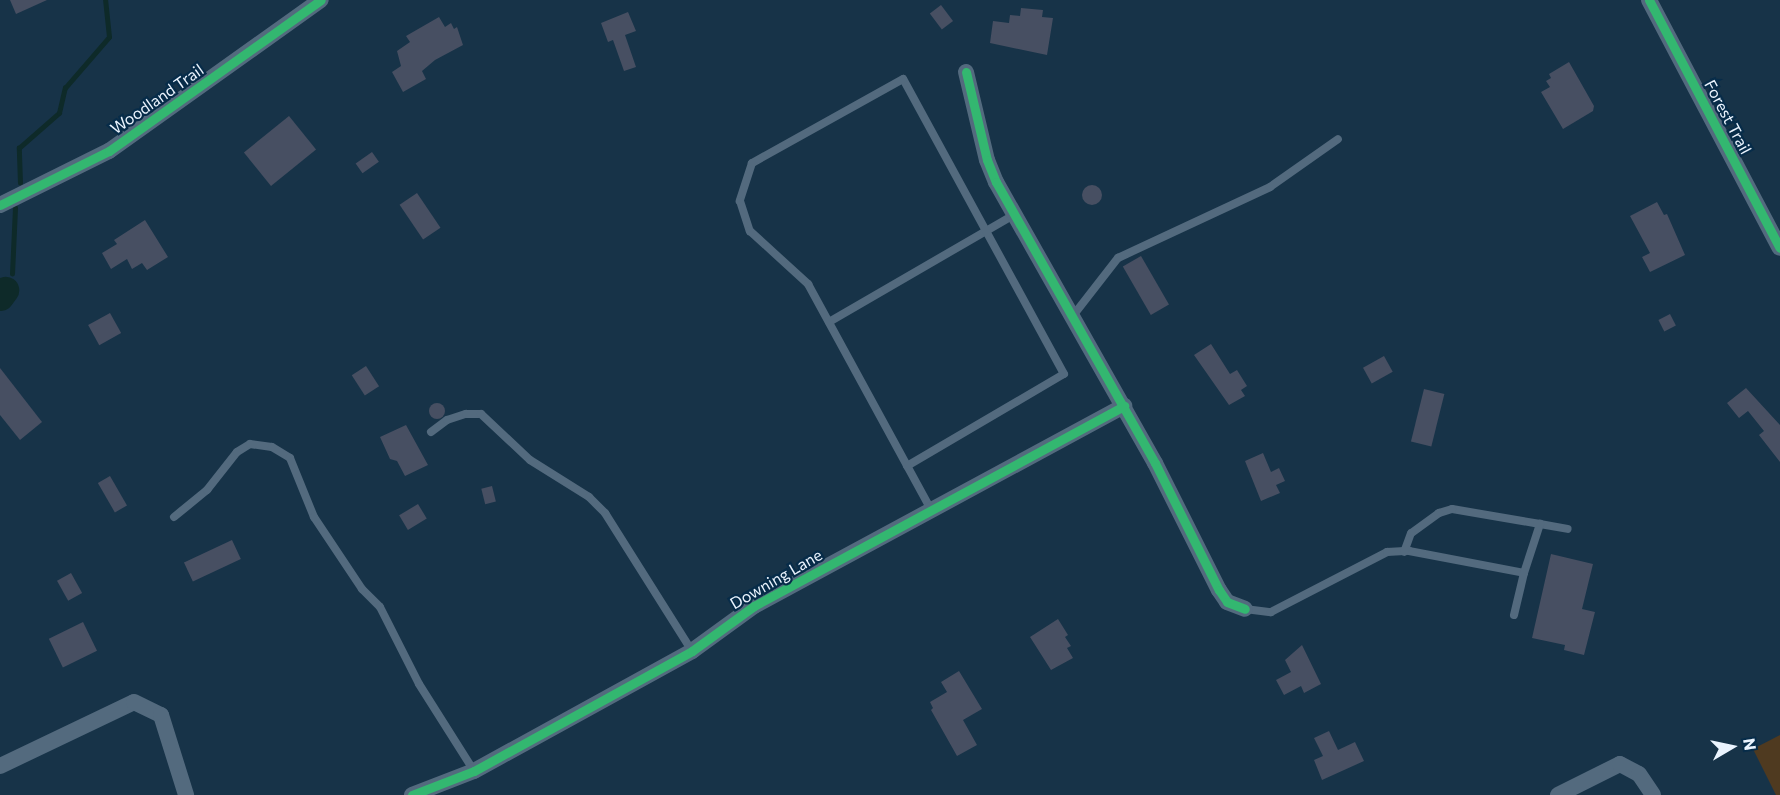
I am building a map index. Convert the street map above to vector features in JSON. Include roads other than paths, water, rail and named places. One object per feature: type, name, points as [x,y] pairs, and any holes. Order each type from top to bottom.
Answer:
[{"type":"street","name":"Woodland Trail","points":[[0,206],[109,151],[321,0]]},
{"type":"street","name":"Forest Trail","points":[[1649,0],[1780,248]]},
{"type":"street","points":[[966,72],[987,160],[1124,406],[1219,590],[1227,602],[1245,609]]},
{"type":"street","name":"Downing Lane","points":[[412,795],[474,771],[692,651],[754,606],[1124,406]]},
{"type":"street","points":[[0,766],[134,702],[160,715],[186,795]]},
{"type":"street","points":[[1558,795],[1620,764],[1629,766],[1653,795]]},
{"type":"lane","points":[[907,466],[1064,374],[903,79],[752,163],[740,201],[750,231],[808,284],[829,322],[907,466],[931,510]]},
{"type":"lane","points":[[1072,316],[1118,258],[1270,187],[1338,139]]},
{"type":"lane","points":[[829,322],[1016,213]]},
{"type":"lane","points":[[431,432],[447,420],[466,414],[481,414],[530,460],[589,498],[605,513],[692,651]]},
{"type":"lane","points":[[174,517],[207,490],[237,452],[250,444],[272,447],[290,458],[314,517],[362,589],[380,608],[423,691],[474,771]]},
{"type":"lane","points":[[1404,552],[1412,533],[1439,513],[1452,509],[1568,529]]},
{"type":"lane","points":[[1514,615],[1524,573],[1540,524]]},
{"type":"lane","points":[[1245,609],[1271,612],[1372,558],[1404,552],[1524,573]]},
{"type":"waterway","points":[[20,183],[19,148],[59,113],[65,88],[109,37],[105,0]]},
{"type":"waterway","points":[[12,274],[15,208]]},
{"type":"waterway","points":[[0,297],[5,290]]}]
